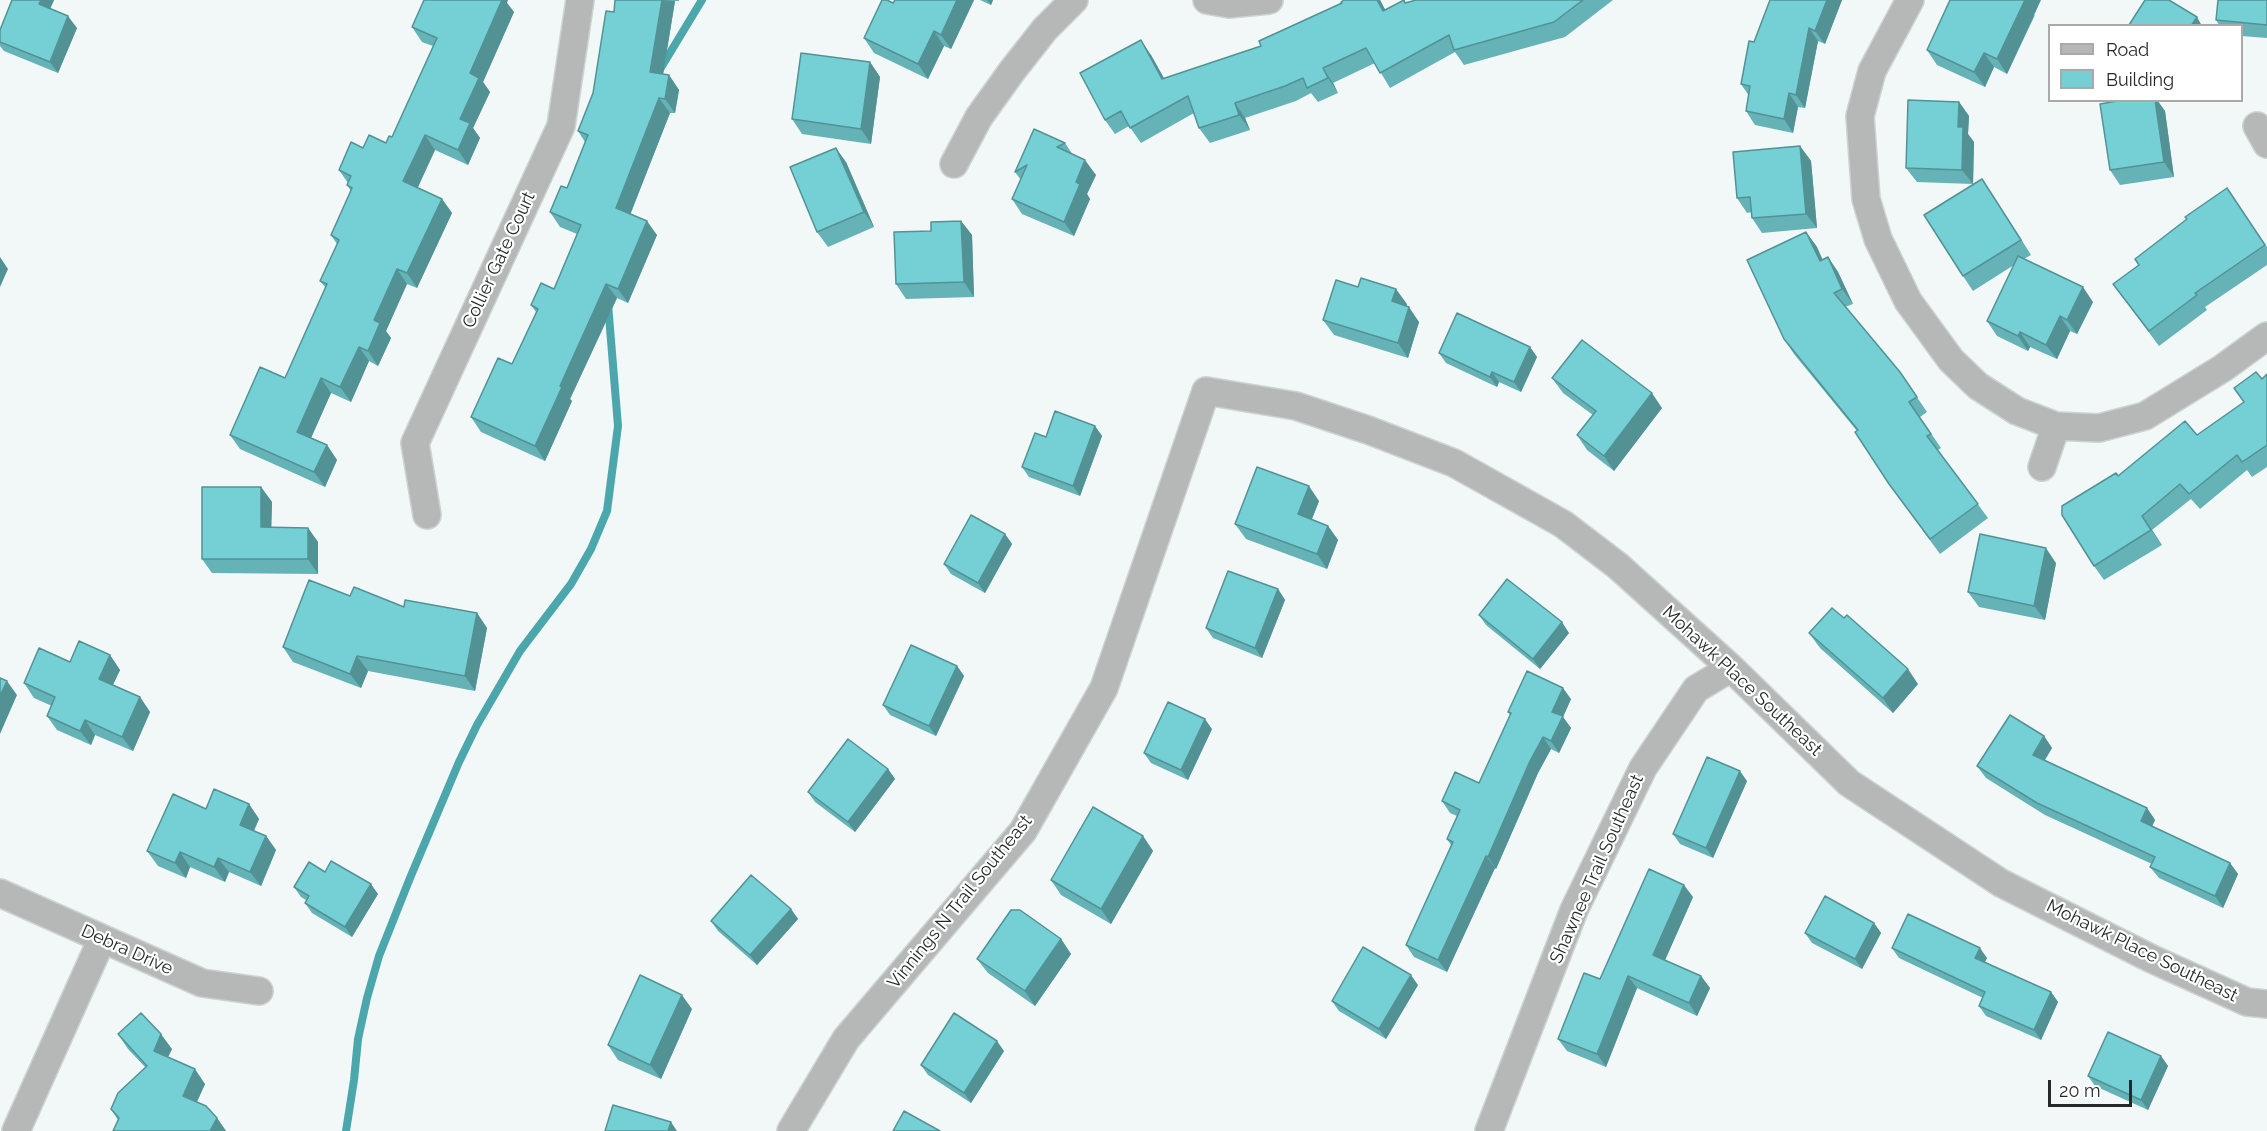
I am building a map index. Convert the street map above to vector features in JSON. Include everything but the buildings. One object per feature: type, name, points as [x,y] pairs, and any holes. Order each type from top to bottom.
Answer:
[{"type":"street","name":"Collier Gate Court","points":[[427,515],[415,442],[561,126],[580,0]]},
{"type":"street","points":[[954,164],[979,117],[1012,71],[1045,29],[1074,0]]},
{"type":"street","points":[[1207,0],[1229,4],[1269,0]]},
{"type":"street","points":[[1910,0],[1872,71],[1860,116],[1866,199],[1878,239],[1908,301],[1951,360],[1978,386],[2017,411],[2056,426],[2100,428],[2145,416],[2223,368],[2267,336]]},
{"type":"street","name":"Mohawk Place Southeast","points":[[1206,391],[1296,406],[1368,430],[1454,463],[1563,524],[1618,566],[1731,668],[1849,783],[2001,883],[2152,959],[2247,1002],[2267,1004]]},
{"type":"street","name":"Vinnings N Trail Southeast","points":[[791,1131],[846,1039],[1023,831],[1099,698],[1206,391]]},
{"type":"street","points":[[2042,467],[2056,426]]},
{"type":"street","name":"Shawnee Trail Southeast","points":[[1489,1131],[1574,910],[1643,768],[1696,689],[1731,668]]},
{"type":"street","name":"Debra Drive","points":[[0,893],[202,983],[259,991]]},
{"type":"street","points":[[16,1131],[102,939]]},
{"type":"waterway","points":[[659,71],[702,0]]},
{"type":"waterway","points":[[346,1131],[358,1039],[367,998],[379,956],[410,878],[477,725],[520,651],[571,584],[591,549],[607,511],[618,426],[608,304]]}]
